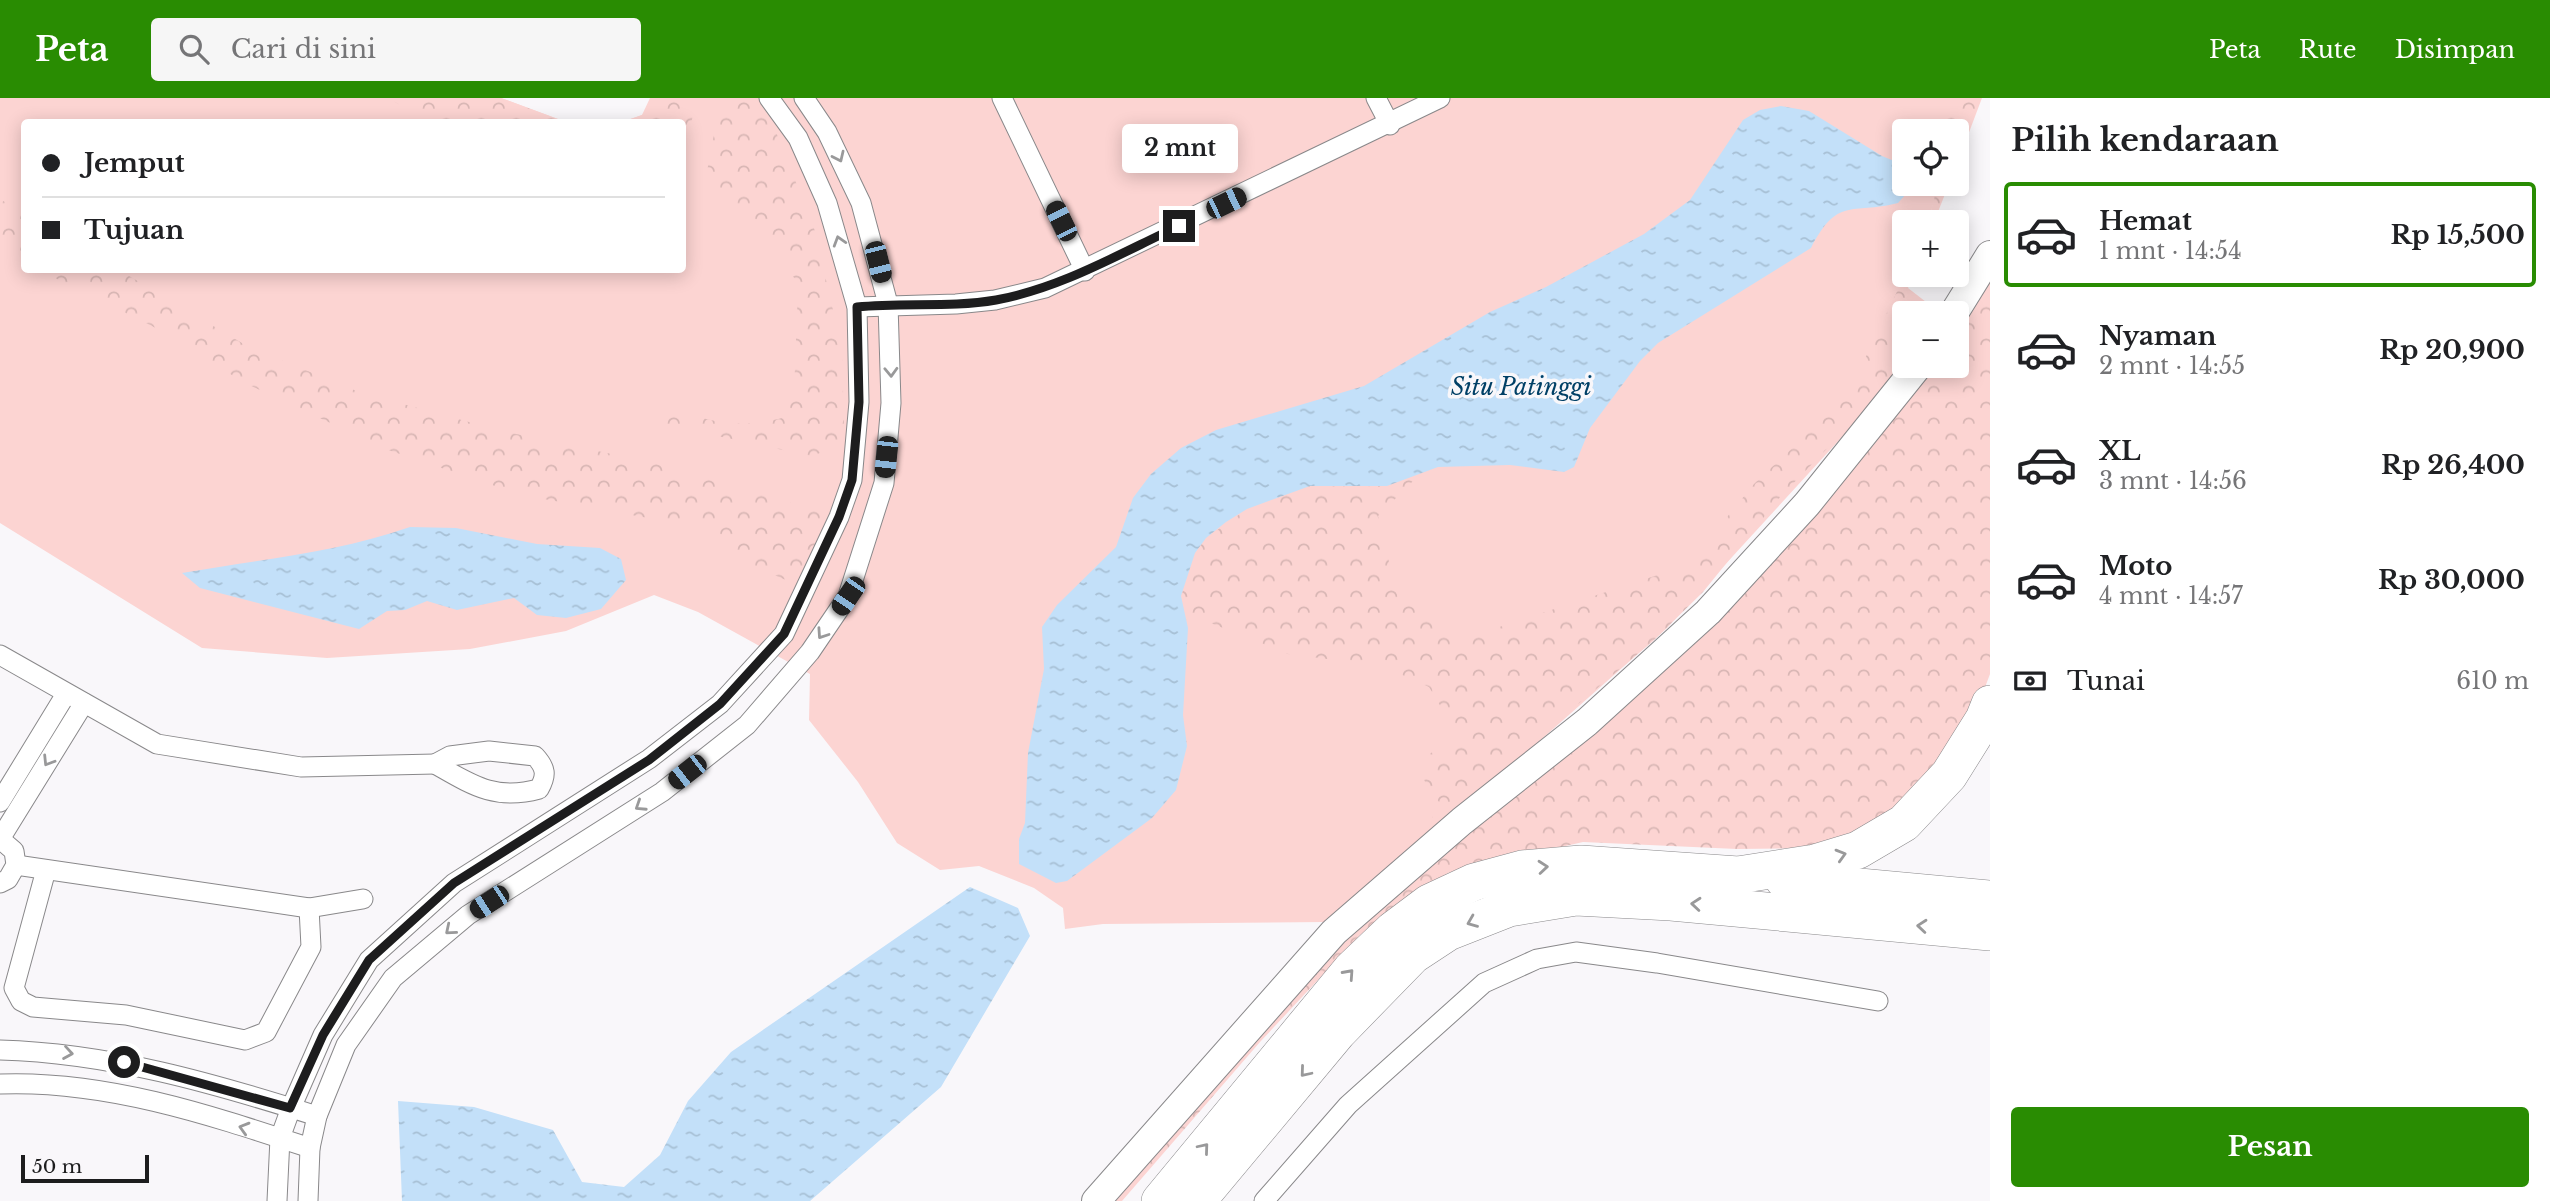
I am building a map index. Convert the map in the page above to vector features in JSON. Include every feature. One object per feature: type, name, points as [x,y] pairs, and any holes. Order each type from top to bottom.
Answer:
[{"type":"highway","points":[[1738,875],[1815,863],[1858,850],[1904,823],[1949,775],[1984,719],[1990,704]]},
{"type":"highway","points":[[1160,1201],[1351,970],[1393,930],[1429,903],[1474,882],[1534,868],[1581,864],[1738,875],[1990,899]]},
{"type":"highway","points":[[1197,1201],[1353,1015],[1413,956],[1448,932],[1509,908],[1576,897],[1671,902],[1990,932]]},
{"type":"main road","points":[[1961,301],[1990,254]]},
{"type":"main road","points":[[1096,1201],[1334,932],[1462,821],[1587,722],[1707,612],[1807,504],[1908,378]]},
{"type":"street","points":[[277,1201],[280,1138],[290,1108],[323,1035],[369,960],[454,883],[649,760],[720,704],[784,634],[839,517],[852,480],[859,402],[857,307],[827,203],[798,138],[769,98]]},
{"type":"street","points":[[308,1201],[310,1148],[317,1116],[346,1045],[393,978],[468,915],[662,792],[747,725],[810,652],[848,596],[884,483],[891,403],[888,304],[861,204],[827,132],[804,98]]},
{"type":"street","points":[[1002,98],[1085,271]]},
{"type":"street","points":[[1376,98],[1390,125]]},
{"type":"street","points":[[857,307],[956,304],[995,300],[1045,288],[1390,125],[1440,98]]},
{"type":"street","points":[[852,480],[884,483]]},
{"type":"street","points":[[839,517],[871,529]]},
{"type":"street","points":[[0,655],[157,744],[301,767],[435,764],[450,756],[489,751],[535,756],[544,766],[545,778],[539,789],[503,795],[472,785],[435,764]]},
{"type":"street","points":[[0,802],[75,698]]},
{"type":"street","points":[[0,883],[8,879],[16,865],[14,851],[0,839],[75,698]]},
{"type":"street","points":[[16,865],[309,908],[363,899]]},
{"type":"street","points":[[46,870],[14,988],[21,1001],[33,1007],[126,1015],[244,1040],[266,1032],[311,947],[309,908]]},
{"type":"street","points":[[1264,1201],[1348,1105],[1484,983],[1537,959],[1576,952],[1878,1001]]},
{"type":"street","points":[[0,1050],[57,1052],[124,1062],[317,1116]]},
{"type":"street","points":[[0,1084],[69,1085],[136,1097],[310,1148]]},
{"type":"street","points":[[194,1113],[200,1084]]},
{"type":"green space","points":[[0,98],[501,98],[558,119],[21,119],[21,273],[686,273],[686,119],[631,119],[642,115],[650,98],[1974,98],[1963,119],[1892,119],[1892,196],[1936,196],[1931,210],[1892,210],[1892,287],[1900,287],[1892,301],[1894,378],[1886,389],[1667,628],[1447,823],[1325,922],[1103,924],[1065,929],[1063,908],[1034,888],[979,866],[940,870],[897,843],[858,782],[809,720],[810,674],[698,612],[654,595],[566,631],[470,649],[327,658],[202,648],[0,523]]},
{"type":"green space","points":[[387,98],[501,98],[558,119],[427,119]]},
{"type":"green space","points":[[658,98],[702,98],[692,119],[686,150],[686,119],[631,119],[642,115]]},
{"type":"green space","points":[[721,98],[752,98],[776,132],[814,228],[842,349],[844,429],[835,448],[811,456],[648,421],[673,405],[713,421],[742,424],[771,421],[785,417],[794,395],[798,285],[773,240],[704,187]]},
{"type":"green space","points":[[1944,98],[1982,98],[1969,132],[1969,119],[1942,119]]},
{"type":"green space","points":[[1935,196],[1944,196],[1939,210],[1931,210]]},
{"type":"green space","points":[[0,199],[21,212],[21,259],[0,247]]},
{"type":"green space","points":[[1990,270],[1990,674],[1972,722],[1916,803],[1825,848],[1737,849],[1583,842],[1448,873],[1360,935],[1260,1042],[1122,1201],[1114,1201],[1254,1036],[1357,929],[1526,784],[1916,378],[1969,378],[1969,307]]},
{"type":"green space","points":[[45,273],[124,273],[247,346],[359,392],[502,431],[650,462],[839,517],[806,589],[754,566],[692,526],[522,495],[388,450],[245,383],[152,326]]},
{"type":"green space","points":[[1899,287],[1908,287],[1925,301],[1893,301]]},
{"type":"green space","points":[[1892,302],[1892,377],[1879,395],[1781,496],[1703,592],[1652,642],[1540,736],[1416,854],[1439,802],[1427,787],[1417,761],[1459,737],[1429,687],[1382,666],[1288,654],[1188,614],[1181,596],[1195,553],[1206,538],[1247,509],[1310,486],[1368,487],[1423,471],[1378,516],[1398,599],[1469,637],[1688,565],[1754,484],[1822,420],[1860,369]]},
{"type":"water","name":"Situ Patinggi","points":[[1781,106],[1809,111],[1892,160],[1892,196],[1904,196],[1898,203],[1847,210],[1838,214],[1829,221],[1811,248],[1658,343],[1640,361],[1590,428],[1574,467],[1564,472],[1510,465],[1438,467],[1387,486],[1310,486],[1247,509],[1226,522],[1206,538],[1195,553],[1181,596],[1188,628],[1183,715],[1187,746],[1176,790],[1152,818],[1067,881],[1056,883],[1019,864],[1019,839],[1025,823],[1028,753],[1044,669],[1042,627],[1057,605],[1116,547],[1133,498],[1151,474],[1181,448],[1216,430],[1364,386],[1490,312],[1546,287],[1644,234],[1690,200],[1743,120],[1760,110]]},
{"type":"water","points":[[410,527],[456,528],[537,544],[600,548],[621,559],[626,580],[601,609],[566,618],[537,615],[514,598],[457,610],[427,601],[405,610],[387,611],[359,629],[200,588],[182,573],[326,549]]},
{"type":"water","points":[[970,887],[1018,908],[1030,936],[941,1087],[810,1201],[402,1201],[398,1101],[474,1107],[553,1130],[582,1182],[624,1187],[660,1155],[688,1101],[731,1052]]},
{"type":"route","points":[[124,1062],[290,1108],[323,1035],[369,960],[454,883],[649,760],[720,704],[784,634],[839,517],[852,480],[859,402],[857,307],[956,304],[995,300],[1045,288],[1179,226]]}]
